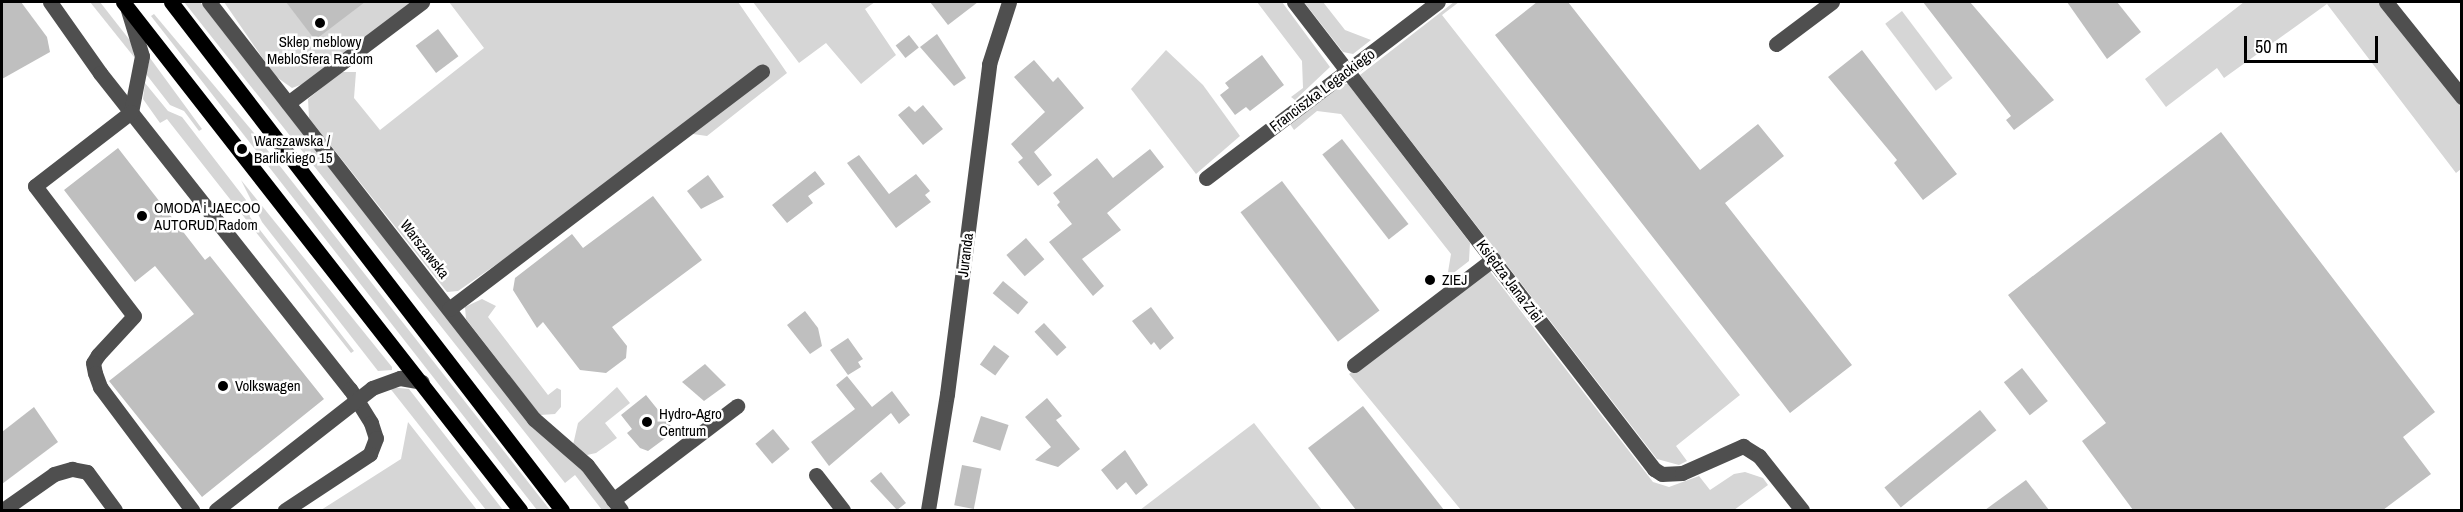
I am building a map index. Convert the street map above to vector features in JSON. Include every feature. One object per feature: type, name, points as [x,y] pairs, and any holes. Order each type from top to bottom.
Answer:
[{"type":"main road","points":[[171,2],[562,510]]},
{"type":"main road","points":[[125,4],[520,510]]},
{"type":"street","points":[[50,2],[131,112],[357,399],[376,438],[370,454],[285,510]]},
{"type":"street","name":"Warszawska","points":[[209,2],[541,428],[582,461],[617,505]]},
{"type":"street","points":[[288,103],[422,2]]},
{"type":"street","name":"Juranda","points":[[928,510],[947,394],[988,64],[1009,2]]},
{"type":"street","name":"Księdza Jana Ziei","points":[[1294,2],[1654,469],[1662,474],[1682,473],[1735,447],[1743,446],[1759,456],[1802,510]]},
{"type":"street","name":"Franciszka Legackiego","points":[[1206,178],[1438,2]]},
{"type":"street","points":[[1776,44],[1832,2]]},
{"type":"street","points":[[2386,2],[2462,97]]},
{"type":"street","points":[[125,4],[142,56],[131,112],[35,186],[134,316],[98,355],[93,363],[95,374],[100,387],[192,510]]},
{"type":"street","points":[[449,309],[762,71]]},
{"type":"street","points":[[1354,365],[1493,259]]},
{"type":"street","points":[[216,510],[357,399],[390,380],[422,382]]},
{"type":"street","points":[[617,505],[737,406]]},
{"type":"street","points":[[3,510],[54,474],[72,468],[87,472],[115,510]]},
{"type":"street","points":[[816,475],[843,510]]},
{"type":"shaded area","points":[[90,2],[100,2],[132,43],[134,57]]},
{"type":"shaded area","points":[[184,2],[200,2],[531,426],[580,468],[612,510],[602,510],[575,475],[565,483]]},
{"type":"shaded area","points":[[224,2],[412,2],[303,84],[292,88],[275,76]]},
{"type":"shaded area","points":[[449,2],[738,2],[787,73],[707,136],[686,133],[458,291],[447,292],[309,118],[308,99],[341,72],[356,72],[354,98],[380,130],[484,48]]},
{"type":"shaded area","points":[[753,2],[875,2],[865,9],[896,55],[861,84],[826,43],[799,63]]},
{"type":"shaded area","points":[[1257,2],[1282,2],[1330,67],[1295,100],[1291,97],[1303,88],[1302,61]]},
{"type":"shaded area","points":[[1304,2],[1323,2],[1345,30],[1371,40],[1353,54],[1343,52]]},
{"type":"shaded area","points":[[1454,2],[1459,2],[1442,15],[1740,395],[1676,446],[1687,461],[1679,465],[1657,459],[1360,75]]},
{"type":"shaded area","points":[[2244,2],[2378,2],[2461,107],[2461,169],[2456,173],[2327,4],[2224,78],[2217,68],[2166,107],[2145,79]]},
{"type":"shaded area","points":[[1902,11],[1953,78],[1936,91],[1885,24]]},
{"type":"shaded area","points":[[154,14],[254,133],[550,510],[537,510],[151,16]]},
{"type":"shaded area","points":[[1166,50],[1203,85],[1240,136],[1196,174],[1131,89]]},
{"type":"shaded area","points":[[150,58],[202,129],[199,131],[184,111],[170,105],[146,74]]},
{"type":"shaded area","points":[[145,83],[168,111],[182,117],[246,200],[250,217],[354,351],[351,353],[167,119],[160,123],[143,99]]},
{"type":"shaded area","points":[[1340,84],[1348,84],[1470,243],[1469,261],[1447,278],[1451,254],[1341,114],[1317,111],[1294,130],[1290,124]]},
{"type":"shaded area","points":[[241,180],[392,367],[392,370],[378,371],[262,222]]},
{"type":"shaded area","points":[[1489,270],[1653,482],[1669,487],[1699,476],[1710,490],[1734,474],[1745,472],[1763,478],[1768,485],[1734,510],[1461,510],[1349,374]]},
{"type":"shaded area","points":[[482,299],[496,306],[488,317],[548,395],[557,388],[561,390],[561,407],[555,414],[540,415],[466,319],[465,307]]},
{"type":"shaded area","points":[[389,387],[409,389],[503,510],[486,510]]},
{"type":"shaded area","points":[[617,387],[630,403],[605,423],[617,438],[596,453],[587,455],[573,445],[578,423]]},
{"type":"shaded area","points":[[408,422],[477,510],[321,510],[401,459]]},
{"type":"shaded area","points":[[1254,423],[1322,510],[1140,510]]},
{"type":"building","points":[[2,2],[21,2],[47,37],[50,52],[2,79]]},
{"type":"building","name":"Sklep meblowy MebloSfera Radom","points":[[286,2],[365,2],[315,40]]},
{"type":"building","points":[[930,2],[978,2],[948,25]]},
{"type":"building","points":[[1537,2],[1568,2],[1700,170],[1758,124],[1784,156],[1725,203],[1852,365],[1790,413],[1495,35]]},
{"type":"building","points":[[1923,2],[1970,2],[2054,100],[2014,130],[2006,120],[2011,116]]},
{"type":"building","points":[[2067,2],[2117,2],[2141,32],[2107,59]]},
{"type":"building","points":[[438,29],[458,56],[436,73],[416,46]]},
{"type":"building","points":[[937,34],[966,78],[954,86],[920,47]]},
{"type":"building","points":[[909,35],[919,48],[905,58],[896,45]]},
{"type":"building","points":[[1862,50],[1957,174],[1923,200],[1894,163],[1897,160],[1828,77]]},
{"type":"building","points":[[1262,55],[1284,85],[1250,111],[1246,107],[1235,115],[1220,95],[1229,88],[1225,83]]},
{"type":"building","points":[[1034,60],[1053,82],[1058,77],[1084,108],[1034,152],[1052,175],[1038,186],[1018,162],[1023,158],[1011,144],[1045,112],[1014,77]]},
{"type":"building","points":[[923,105],[943,129],[923,145],[898,115],[909,106],[915,112]]},
{"type":"building","points":[[2221,132],[2435,412],[2403,437],[2431,474],[2383,510],[2133,510],[2082,441],[2106,423],[2008,295]]},
{"type":"building","points":[[1342,139],[1408,224],[1389,239],[1322,154]]},
{"type":"building","points":[[118,148],[205,260],[210,256],[324,399],[202,497],[109,381],[194,314],[155,266],[135,282],[64,190]]},
{"type":"building","points":[[1150,149],[1164,167],[1107,213],[1121,230],[1082,259],[1104,286],[1093,296],[1049,242],[1072,224],[1057,205],[1060,202],[1053,193],[1097,158],[1113,178]]},
{"type":"building","points":[[859,155],[889,194],[916,174],[930,191],[925,195],[931,202],[896,228],[847,163]]},
{"type":"building","points":[[815,171],[825,184],[808,196],[813,203],[787,223],[772,205]]},
{"type":"building","points":[[708,175],[724,197],[701,209],[687,191]]},
{"type":"building","points":[[1282,181],[1379,310],[1338,342],[1240,212]]},
{"type":"building","points":[[653,196],[702,260],[612,327],[627,346],[626,358],[606,373],[580,370],[543,322],[537,328],[513,290],[515,278],[572,234],[583,248]]},
{"type":"building","points":[[1026,238],[1044,259],[1025,276],[1006,255]]},
{"type":"building","points":[[1003,281],[1028,302],[1018,314],[993,293]]},
{"type":"building","points":[[1151,307],[1174,338],[1160,350],[1154,342],[1151,345],[1132,321]]},
{"type":"building","points":[[805,311],[818,328],[822,346],[810,354],[787,325]]},
{"type":"building","points":[[1044,323],[1067,347],[1057,356],[1034,332]]},
{"type":"building","points":[[848,338],[863,359],[858,362],[861,367],[848,375],[830,350]]},
{"type":"building","points":[[994,345],[1009,356],[995,376],[980,364]]},
{"type":"building","points":[[705,364],[726,385],[704,401],[682,382]]},
{"type":"building","points":[[2022,368],[2048,401],[2030,415],[2004,382]]},
{"type":"building","points":[[847,376],[872,407],[892,391],[910,415],[899,424],[891,413],[829,466],[811,442],[855,409],[836,385]]},
{"type":"building","name":"Hydro-Agro Centrum","points":[[646,395],[675,431],[648,451],[640,448],[627,433],[632,429],[621,415]]},
{"type":"building","points":[[1047,398],[1062,416],[1056,420],[1080,449],[1058,467],[1035,460],[1051,447],[1025,417]]},
{"type":"building","points":[[1363,406],[1444,510],[1356,510],[1308,448]]},
{"type":"building","points":[[34,407],[58,442],[2,484],[2,432]]},
{"type":"building","points":[[1980,410],[1996,430],[1901,508],[1884,487]]},
{"type":"building","points":[[981,416],[1009,425],[1000,451],[973,442]]},
{"type":"building","points":[[773,429],[790,449],[772,464],[755,444]]},
{"type":"building","points":[[1125,450],[1148,485],[1136,495],[1126,482],[1117,490],[1101,470]]},
{"type":"building","points":[[962,465],[982,469],[974,509],[954,505]]},
{"type":"building","points":[[881,472],[906,503],[897,510],[870,481]]},
{"type":"building","points":[[2026,480],[2049,510],[1985,510]]},
{"type":"place","name":"Sklep meblowy MebloSfera Radom","points":[[320,23]]},
{"type":"place","name":"Warszawska / Barlickiego 15","points":[[242,149]]},
{"type":"place","name":"OMODA i JAECOO AUTORUD Radom","points":[[142,216]]},
{"type":"place","name":"ZIEJ","points":[[1430,280]]},
{"type":"place","name":"Volkswagen","points":[[223,386]]},
{"type":"place","name":"Hydro-Agro Centrum","points":[[647,422]]}]
